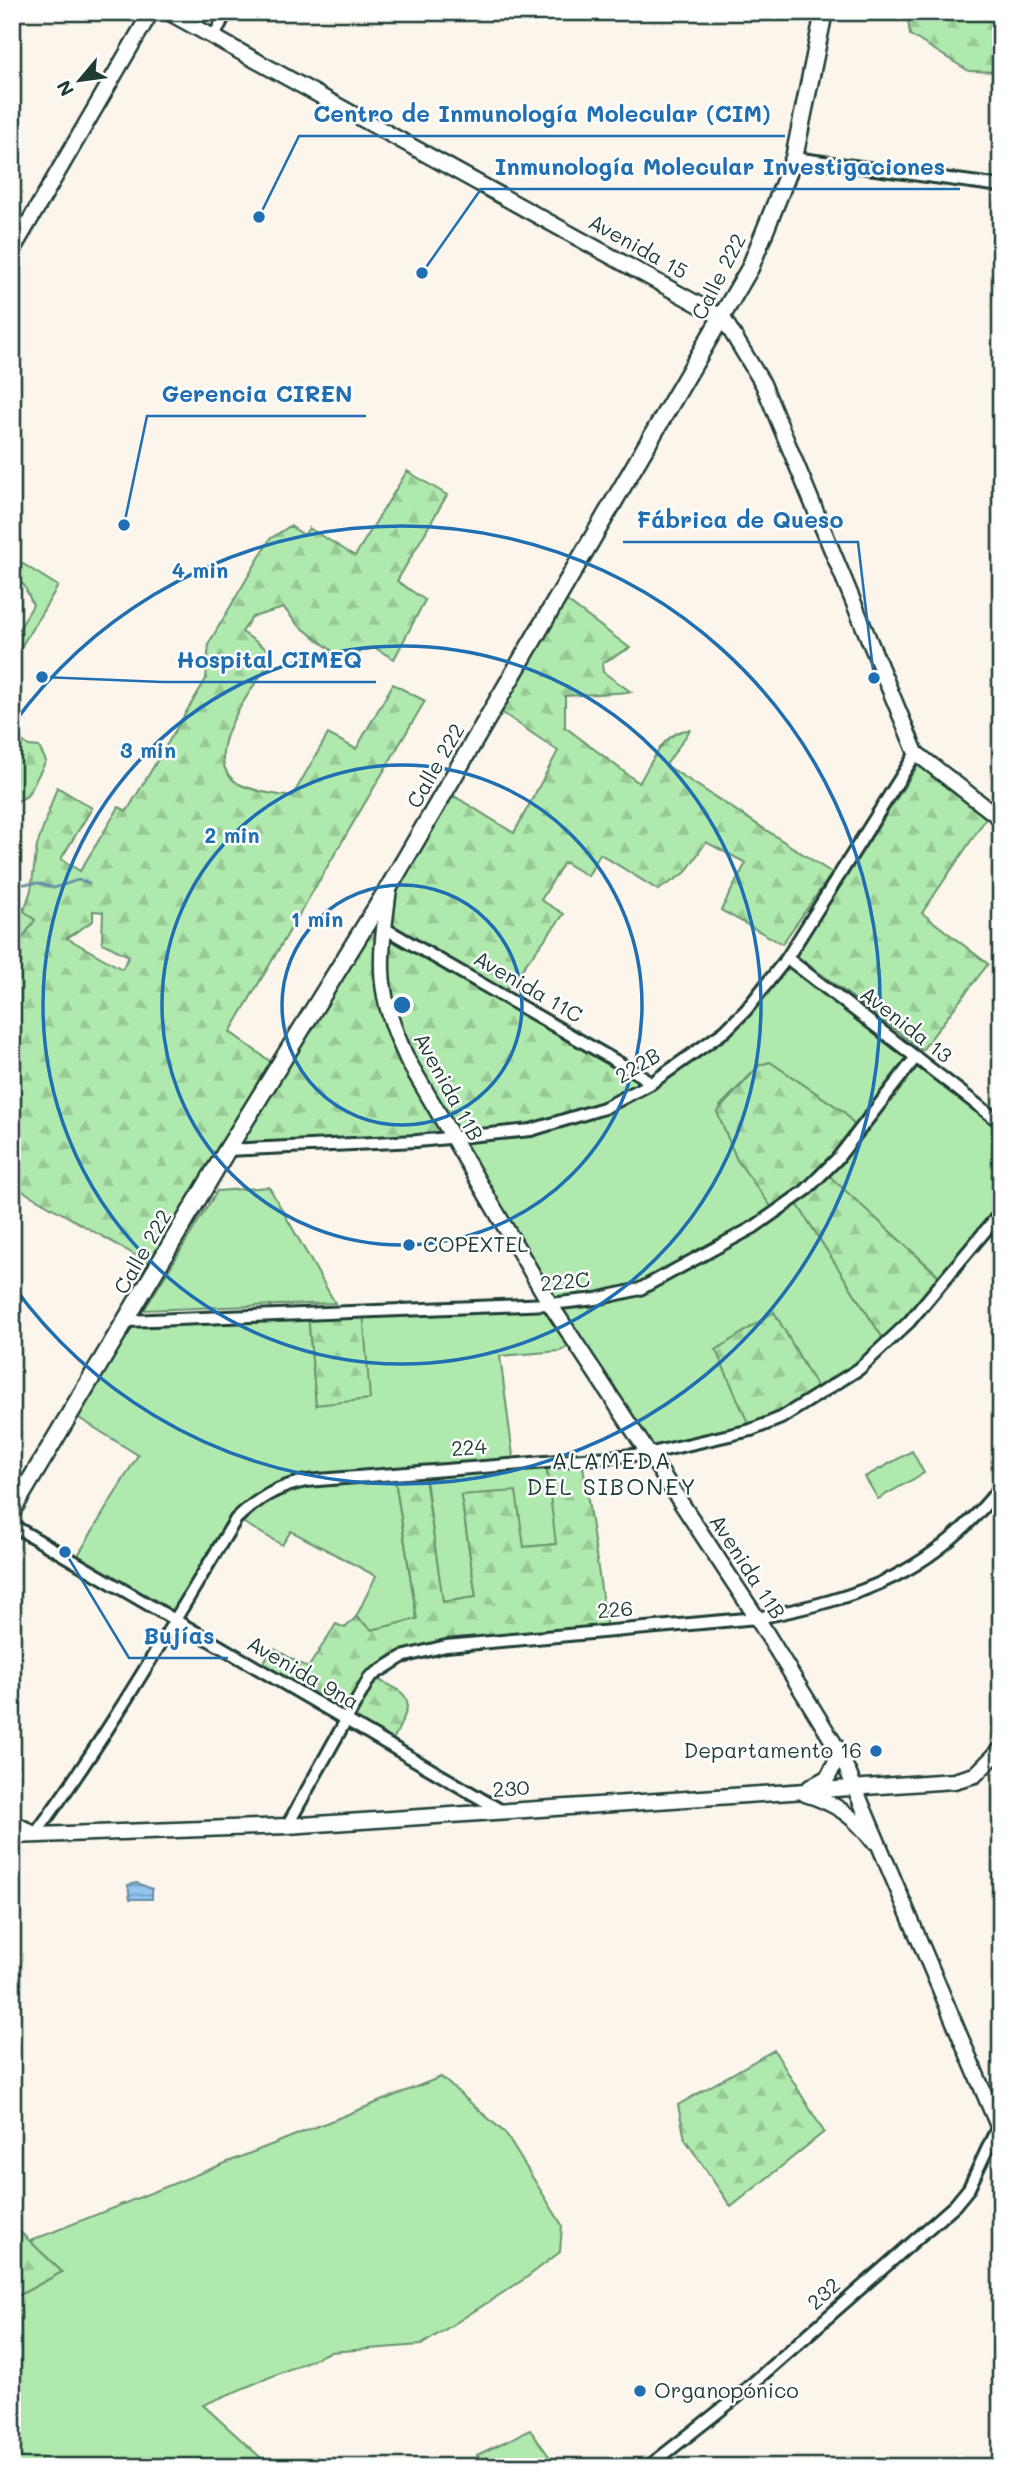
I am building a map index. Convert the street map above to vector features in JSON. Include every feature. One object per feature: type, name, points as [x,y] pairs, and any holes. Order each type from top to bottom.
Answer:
[{"type":"main road","name":"Calle 222","points":[[12,1511],[227,1150],[389,887],[751,268],[794,158],[824,12]]},
{"type":"street","points":[[12,251],[151,12]]},
{"type":"street","name":"Avenida 15","points":[[169,12],[723,318],[763,384],[916,753],[1001,819]]},
{"type":"street","points":[[215,37],[226,12]]},
{"type":"street","points":[[794,158],[1001,186]]},
{"type":"street","name":"222B","points":[[227,1150],[531,1130],[604,1108],[650,1084],[725,1031],[746,1010],[788,958],[916,753]]},
{"type":"street","name":"Avenida 11B","points":[[389,887],[381,988],[392,1026],[450,1137],[550,1304],[757,1618],[840,1753],[857,1787],[999,2130]]},
{"type":"street","name":"Avenida 11C","points":[[384,928],[503,994],[642,1076],[650,1084]]},
{"type":"street","name":"Avenida 13","points":[[788,958],[1001,1123]]},
{"type":"street","name":"222C","points":[[127,1321],[550,1304],[596,1299],[640,1289],[754,1227],[805,1191],[837,1159],[916,1057]]},
{"type":"street","name":"224","points":[[36,1833],[74,1782],[236,1519],[251,1505],[286,1484],[647,1454],[751,1430],[781,1418],[859,1369],[909,1322],[1001,1212]]},
{"type":"street","name":"226","points":[[288,1826],[370,1677],[402,1657],[446,1646],[757,1618],[808,1608],[898,1577],[953,1538],[1001,1486]]},
{"type":"street","name":"Avenida 9na","points":[[12,1525],[502,1811]]},
{"type":"street","name":"230","points":[[12,1836],[36,1833],[288,1826],[965,1780],[983,1770],[1001,1749]]},
{"type":"street","points":[[798,1791],[828,1777],[840,1753]]},
{"type":"street","points":[[772,1792],[804,1794],[835,1805],[858,1821],[886,1858]]},
{"type":"street","points":[[12,1820],[36,1833]]},
{"type":"street","name":"232","points":[[648,2467],[737,2398],[955,2204],[975,2176],[999,2130]]},
{"type":"green space","points":[[907,12],[1001,12],[1001,72],[969,71],[910,35]]},
{"type":"green space","points":[[407,471],[447,495],[397,581],[425,600],[394,659],[375,648],[362,651],[347,662],[297,624],[284,608],[252,617],[242,632],[275,655],[244,700],[226,739],[223,757],[227,772],[245,787],[292,797],[328,734],[356,749],[393,684],[425,701],[230,1032],[278,1067],[446,791],[514,833],[558,751],[494,707],[560,596],[630,648],[602,663],[603,672],[631,692],[565,696],[565,727],[639,783],[666,741],[681,731],[690,730],[666,765],[832,873],[782,944],[721,910],[746,863],[706,842],[685,873],[658,890],[600,854],[588,876],[564,862],[541,900],[564,914],[503,994],[650,1084],[604,1108],[531,1130],[227,1150],[158,1268],[12,1185],[12,943],[17,946],[35,920],[24,911],[31,890],[37,846],[57,787],[92,808],[61,859],[80,871],[119,807],[127,811],[206,679],[209,643],[270,539],[290,526],[304,535],[309,528],[355,556]],"holes":[[[93,911],[103,912],[102,943],[129,956],[122,969],[67,938],[93,921]]]},
{"type":"green space","points":[[12,557],[58,586],[12,662],[12,642],[33,605],[24,585],[12,578]]},
{"type":"green space","points":[[12,734],[29,746],[39,747],[46,761],[27,796],[12,804]]},
{"type":"green space","points":[[919,764],[987,817],[922,913],[988,964],[922,1050],[796,955]]},
{"type":"green space","points":[[12,897],[35,920],[17,946],[12,943]]},
{"type":"green space","points":[[787,958],[1001,1123],[1001,1212],[944,1280],[824,1172],[859,1132],[844,1112],[770,1062],[760,1065],[720,1106],[794,1198],[886,1343],[820,1393],[774,1312],[751,1430],[647,1454],[575,1343],[560,1351],[500,1356],[514,1464],[546,1462],[557,1544],[524,1547],[461,1496],[476,1597],[442,1602],[425,1471],[394,1474],[417,1619],[372,1630],[356,1617],[376,1576],[291,1531],[282,1545],[237,1519],[175,1620],[74,1562],[138,1455],[71,1413],[127,1321],[308,1314],[316,1405],[363,1311],[549,1304],[451,1137],[604,1108],[704,1047]]},
{"type":"green space","points":[[770,1062],[844,1112],[859,1132],[825,1172],[943,1280],[886,1343],[794,1199],[775,1212],[737,1160],[717,1112],[760,1065]]},
{"type":"green space","points":[[269,1187],[335,1303],[144,1310],[217,1191]]},
{"type":"green space","points":[[363,1311],[370,1399],[316,1405],[308,1314]]},
{"type":"green space","points":[[774,1312],[820,1393],[751,1430],[716,1350]]},
{"type":"green space","points":[[912,1451],[924,1473],[878,1499],[865,1477]]},
{"type":"green space","points":[[582,1459],[607,1630],[446,1646],[402,1657],[371,1677],[398,1690],[407,1702],[403,1719],[390,1746],[259,1669],[273,1648],[308,1668],[336,1624],[345,1628],[356,1617],[372,1630],[417,1619],[394,1473],[424,1471],[443,1602],[476,1597],[461,1495],[516,1491],[524,1547],[556,1544],[546,1462]]},
{"type":"green space","points":[[774,2050],[824,2132],[731,2207],[685,2139],[678,2105]]},
{"type":"green space","points":[[441,2077],[505,2133],[562,2225],[560,2252],[526,2278],[421,2345],[330,2352],[203,2405],[271,2467],[12,2467],[12,2299],[62,2272],[30,2241]]},
{"type":"green space","points":[[12,2224],[62,2272],[12,2299]]},
{"type":"green space","points":[[530,2430],[557,2467],[484,2467],[477,2455]]},
{"type":"water","points":[[137,1883],[152,1889],[152,1899],[130,1899],[128,1885]]},
{"type":"waterway","points":[[12,885],[38,883],[54,888],[78,880],[89,883]]},
{"type":"place","name":"Centro de Inmunología Molecular (CIM)","points":[[259,217]]},
{"type":"place","name":"Inmunología Molecular Investigaciones","points":[[422,273]]},
{"type":"place","name":"Gerencia CIREN","points":[[124,525]]},
{"type":"place","name":"Hospital CIMEQ","points":[[42,677]]},
{"type":"place","name":"Fábrica de Queso","points":[[874,678]]},
{"type":"place","name":"COPEXTEL","points":[[409,1245]]},
{"type":"place","name":"Bujías","points":[[65,1552]]},
{"type":"place","name":"Departamento 16","points":[[876,1751]]},
{"type":"place","name":"Organopónico","points":[[640,2391]]},
{"type":"district","name":"ALAMEDA DEL SIBONEY","points":[[612,1474]]}]
